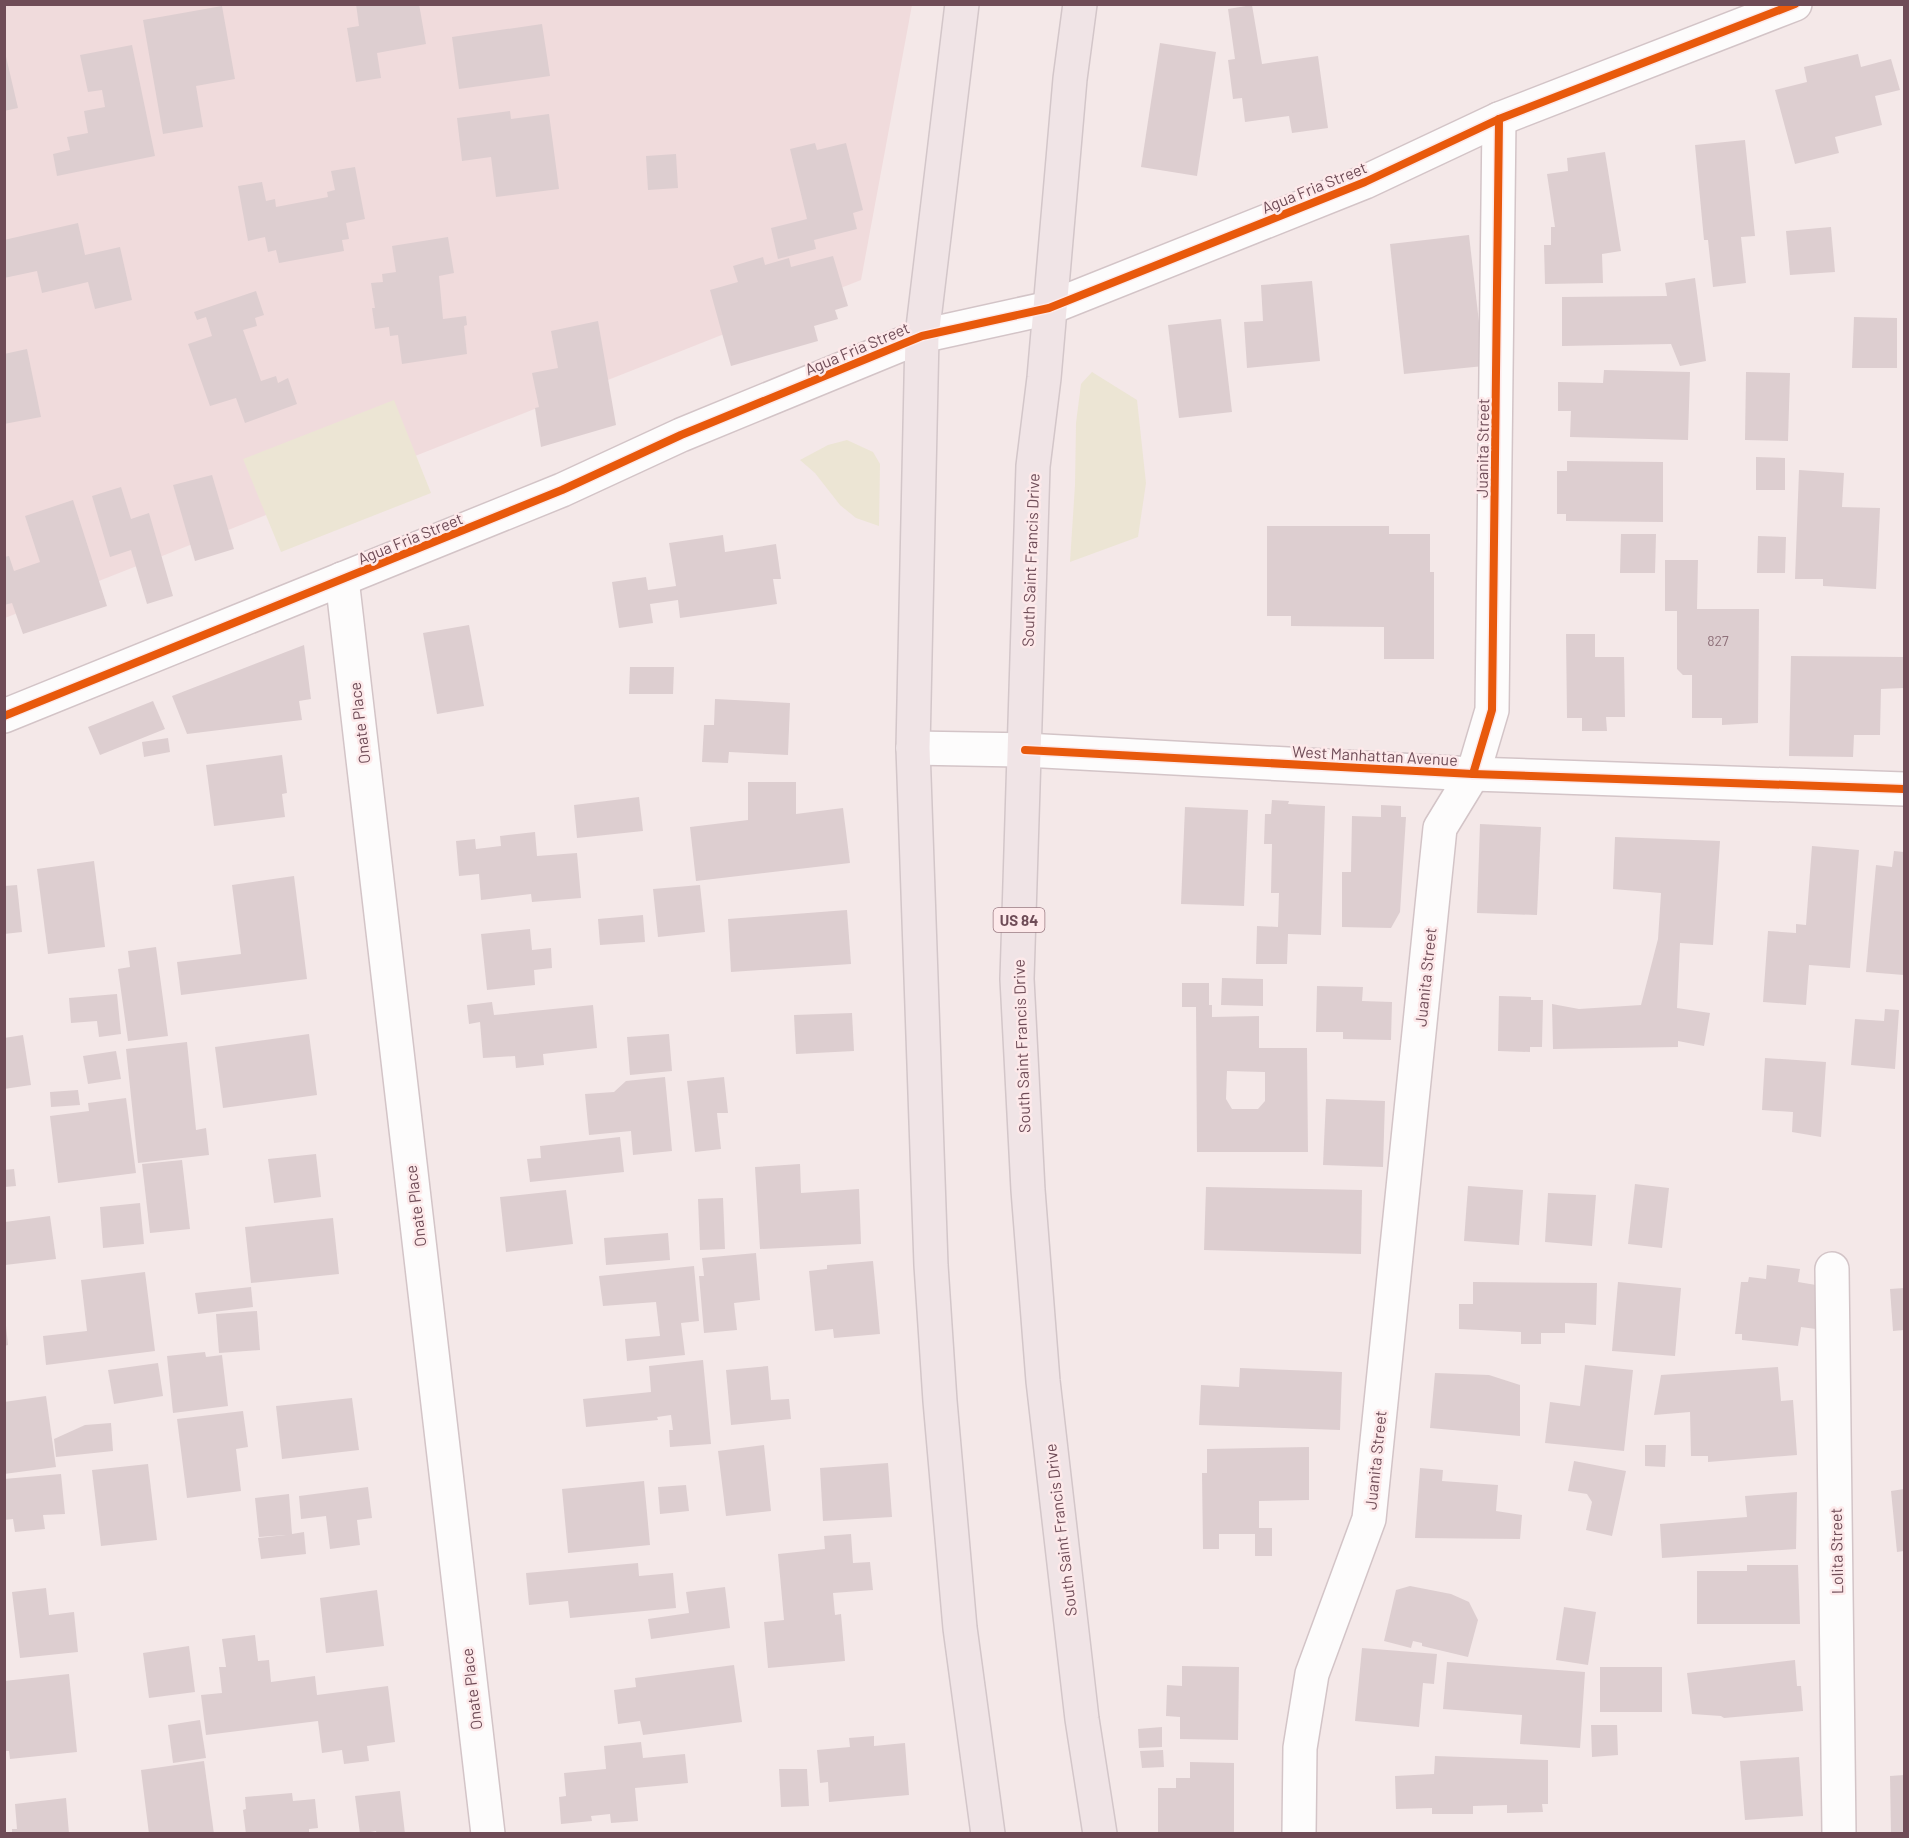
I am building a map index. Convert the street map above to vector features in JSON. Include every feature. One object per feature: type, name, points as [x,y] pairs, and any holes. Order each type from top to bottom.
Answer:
[{"type":"highway","points":[[962,4],[922,336],[913,748],[931,1265],[940,1401],[960,1628],[988,1833]]},
{"type":"highway","name":"South Saint Francis Drive","points":[[1080,4],[1070,80],[1044,378],[1033,466],[1017,979],[1028,1190],[1043,1380],[1082,1719],[1100,1833]]},
{"type":"street","name":"Agua Fria Street","points":[[4,716],[562,490],[681,435],[922,336],[1049,308],[1365,182],[1500,119],[1795,4]]},
{"type":"street","name":"Juanita Street","points":[[1299,1833],[1300,1748],[1312,1674],[1369,1520],[1440,828],[1473,774],[1492,710],[1500,119]]},
{"type":"street","name":"Onate Place","points":[[342,579],[488,1833]]},
{"type":"street","name":"West Manhattan Avenue","points":[[913,748],[1025,750],[1473,774],[1905,789]]},
{"type":"street","name":"Lolita Street","points":[[1832,1269],[1839,1833]]},
{"type":"shaded area","points":[[5,5],[912,5],[861,280],[5,618]]},
{"type":"shaded area","points":[[1092,372],[1137,400],[1146,483],[1138,537],[1070,562],[1076,423],[1081,384]]},
{"type":"shaded area","points":[[394,400],[431,493],[281,552],[243,459]]},
{"type":"shaded area","points":[[847,440],[873,452],[880,464],[879,526],[856,518],[840,505],[815,473],[800,460],[828,445]]},
{"type":"building","points":[[356,4],[419,4],[426,44],[377,53],[381,78],[356,82],[347,28],[359,26]]},
{"type":"building","points":[[1252,5],[1262,64],[1318,56],[1328,128],[1292,133],[1289,116],[1245,122],[1242,98],[1233,99],[1228,60],[1235,59],[1228,9]]},
{"type":"building","points":[[222,6],[235,79],[196,86],[203,127],[163,134],[143,20]]},
{"type":"building","points":[[542,24],[550,76],[459,89],[452,37]]},
{"type":"building","points":[[1160,43],[1216,52],[1197,176],[1141,167]]},
{"type":"building","points":[[132,45],[155,156],[57,176],[53,154],[70,150],[67,137],[88,133],[84,111],[105,107],[102,90],[88,92],[80,55]]},
{"type":"building","points":[[4,48],[18,108],[4,111]]},
{"type":"building","points":[[1858,54],[1861,67],[1891,59],[1900,90],[1875,96],[1882,125],[1835,137],[1839,153],[1795,164],[1775,90],[1807,82],[1804,67]]},
{"type":"building","points":[[510,111],[511,119],[549,114],[559,189],[496,197],[491,157],[462,161],[457,118]]},
{"type":"building","points":[[1745,140],[1755,236],[1741,237],[1746,283],[1713,287],[1708,240],[1704,240],[1695,145]]},
{"type":"building","points":[[815,143],[817,150],[846,143],[863,210],[853,213],[857,229],[814,240],[816,249],[778,259],[771,228],[807,219],[790,149]]},
{"type":"building","points":[[1605,152],[1621,251],[1602,254],[1603,283],[1545,284],[1544,245],[1551,245],[1551,227],[1555,227],[1547,174],[1568,171],[1567,158]]},
{"type":"building","points":[[676,154],[678,188],[648,190],[646,156]]},
{"type":"building","points":[[355,167],[365,219],[346,223],[349,239],[342,240],[344,251],[279,263],[276,250],[268,252],[265,237],[248,241],[238,186],[262,182],[266,201],[275,199],[276,207],[328,197],[327,192],[335,190],[331,171]]},
{"type":"building","points":[[78,223],[85,255],[120,247],[132,300],[95,309],[88,282],[42,293],[37,271],[4,278],[4,240]]},
{"type":"building","points":[[1831,227],[1835,272],[1790,275],[1786,231]]},
{"type":"building","points":[[1469,235],[1484,366],[1404,374],[1390,244]]},
{"type":"building","points":[[448,237],[454,273],[439,276],[443,319],[466,316],[467,325],[464,326],[467,354],[402,364],[398,335],[390,336],[389,327],[375,329],[372,308],[375,308],[371,283],[383,282],[382,274],[396,272],[392,246]]},
{"type":"building","points":[[833,256],[848,306],[835,310],[838,319],[814,326],[818,341],[731,366],[710,290],[738,282],[733,266],[763,257],[765,265],[789,258],[791,267]]},
{"type":"building","points":[[1695,278],[1706,361],[1680,366],[1671,344],[1562,346],[1562,297],[1667,296],[1665,283]]},
{"type":"building","points":[[1312,281],[1320,361],[1247,368],[1244,322],[1263,321],[1261,285]]},
{"type":"building","points":[[256,291],[264,315],[255,318],[257,326],[243,330],[261,381],[276,376],[278,383],[288,378],[297,404],[245,423],[236,398],[210,406],[188,344],[212,336],[206,317],[197,320],[194,312]]},
{"type":"building","points":[[1854,317],[1897,318],[1897,368],[1852,368]]},
{"type":"building","points":[[1221,319],[1232,412],[1179,418],[1168,325]]},
{"type":"building","points":[[598,321],[616,425],[541,447],[535,408],[539,407],[532,373],[558,368],[551,331]]},
{"type":"building","points":[[27,349],[41,417],[4,424],[4,354]]},
{"type":"building","points":[[1604,370],[1690,372],[1688,440],[1570,437],[1571,411],[1558,411],[1558,382],[1603,383]]},
{"type":"building","points":[[1746,372],[1790,373],[1788,441],[1745,440]]},
{"type":"building","points":[[1756,457],[1785,458],[1785,490],[1756,490]]},
{"type":"building","points":[[1567,461],[1663,462],[1663,522],[1566,521],[1566,514],[1557,514],[1557,471],[1567,471]]},
{"type":"building","points":[[1799,470],[1844,473],[1842,507],[1880,508],[1876,589],[1823,586],[1823,579],[1795,579]]},
{"type":"building","points":[[212,475],[234,549],[195,561],[173,485]]},
{"type":"building","points":[[121,487],[131,519],[149,513],[173,596],[147,604],[131,550],[110,557],[92,496]]},
{"type":"building","points":[[73,500],[107,606],[23,634],[12,603],[4,605],[4,557],[9,556],[14,571],[40,562],[25,516]]},
{"type":"building","points":[[1267,526],[1389,526],[1389,534],[1430,534],[1430,572],[1434,572],[1434,659],[1384,659],[1384,627],[1291,626],[1291,616],[1267,616]]},
{"type":"building","points":[[1621,534],[1656,534],[1655,573],[1620,573]]},
{"type":"building","points":[[723,535],[725,552],[776,544],[781,579],[773,579],[777,604],[680,618],[678,600],[650,604],[653,623],[619,628],[612,582],[646,577],[648,590],[676,586],[669,543]]},
{"type":"building","points":[[1758,536],[1786,537],[1785,573],[1757,573]]},
{"type":"building","points":[[1665,560],[1698,560],[1697,609],[1759,609],[1758,723],[1722,725],[1722,718],[1692,718],[1692,675],[1683,675],[1677,669],[1677,611],[1665,611]]},
{"type":"building","points":[[469,625],[484,706],[437,714],[423,633]]},
{"type":"building","points":[[1566,634],[1595,634],[1595,657],[1624,657],[1625,717],[1606,717],[1607,731],[1582,731],[1582,718],[1567,718]]},
{"type":"building","points":[[304,645],[311,699],[299,701],[302,720],[187,734],[172,696]]},
{"type":"building","points":[[1791,656],[1904,657],[1904,688],[1881,689],[1880,735],[1854,735],[1853,757],[1789,756]]},
{"type":"building","points":[[630,667],[674,667],[673,694],[629,694]]},
{"type":"building","points":[[715,699],[790,703],[788,755],[729,752],[728,763],[702,762],[704,725],[714,725]]},
{"type":"building","points":[[153,701],[165,729],[100,755],[88,727]]},
{"type":"building","points":[[168,738],[170,752],[144,757],[142,742]]},
{"type":"building","points":[[282,755],[287,793],[282,794],[285,817],[214,826],[206,765]]},
{"type":"building","points":[[748,782],[796,782],[796,814],[843,808],[850,863],[696,881],[690,827],[748,820]]},
{"type":"building","points":[[639,797],[643,831],[577,838],[574,805]]},
{"type":"building","points":[[1272,800],[1289,801],[1288,804],[1325,806],[1321,935],[1288,934],[1287,964],[1256,964],[1257,926],[1278,927],[1279,893],[1271,893],[1272,844],[1264,844],[1265,814],[1271,814]]},
{"type":"building","points":[[1381,805],[1401,806],[1401,817],[1406,817],[1400,912],[1391,928],[1342,927],[1342,872],[1351,872],[1352,816],[1381,817]]},
{"type":"building","points":[[1185,807],[1248,810],[1244,906],[1181,904]]},
{"type":"building","points":[[1480,824],[1541,827],[1537,915],[1477,913]]},
{"type":"building","points":[[535,832],[537,856],[577,853],[581,898],[532,902],[531,894],[481,900],[479,874],[459,876],[456,841],[475,839],[476,849],[501,846],[500,836]]},
{"type":"building","points":[[1615,837],[1720,841],[1713,945],[1680,943],[1677,1008],[1710,1013],[1704,1046],[1678,1041],[1678,1047],[1553,1049],[1552,1004],[1579,1009],[1641,1005],[1658,939],[1661,893],[1613,889]]},
{"type":"building","points":[[1812,846],[1859,850],[1850,968],[1809,965],[1806,1005],[1763,1002],[1768,931],[1796,933],[1796,924],[1806,925]]},
{"type":"building","points":[[1894,851],[1904,852],[1904,975],[1866,972],[1876,865],[1892,867]]},
{"type":"building","points":[[94,861],[105,947],[48,954],[37,869]]},
{"type":"building","points":[[294,876],[307,979],[181,995],[177,962],[241,954],[232,885]]},
{"type":"building","points":[[17,885],[22,932],[4,934],[4,886]]},
{"type":"building","points":[[700,885],[705,932],[658,937],[653,889]]},
{"type":"building","points":[[847,910],[851,964],[731,972],[728,919]]},
{"type":"building","points":[[643,915],[645,942],[600,945],[598,919]]},
{"type":"building","points":[[530,929],[532,950],[551,948],[552,968],[534,970],[535,985],[487,990],[481,934]]},
{"type":"building","points":[[156,947],[168,1036],[128,1041],[118,969],[130,967],[128,951]]},
{"type":"building","points":[[1222,978],[1263,979],[1263,1006],[1221,1005]]},
{"type":"building","points":[[1182,983],[1209,983],[1209,1005],[1212,1005],[1212,1017],[1259,1016],[1259,1048],[1307,1048],[1308,1152],[1197,1152],[1196,1007],[1182,1007]],"holes":[[[1227,1071],[1265,1072],[1265,1101],[1258,1109],[1232,1109],[1226,1099]]]},
{"type":"building","points":[[1317,986],[1363,987],[1362,1001],[1392,1002],[1391,1040],[1343,1039],[1343,1032],[1316,1032]]},
{"type":"building","points":[[117,994],[121,1034],[99,1037],[97,1021],[71,1023],[69,998]]},
{"type":"building","points":[[1499,996],[1531,997],[1531,1000],[1543,1000],[1542,1047],[1530,1047],[1530,1052],[1498,1051]]},
{"type":"building","points":[[492,1002],[494,1015],[593,1005],[597,1048],[543,1054],[544,1065],[516,1068],[515,1056],[483,1058],[480,1022],[469,1024],[467,1005]]},
{"type":"building","points":[[1885,1009],[1899,1010],[1895,1069],[1851,1065],[1855,1019],[1884,1021]]},
{"type":"building","points":[[852,1013],[854,1051],[796,1054],[794,1015]]},
{"type":"building","points":[[309,1034],[317,1095],[223,1108],[215,1047]]},
{"type":"building","points":[[669,1034],[672,1071],[630,1075],[627,1037]]},
{"type":"building","points":[[23,1035],[31,1085],[4,1089],[4,1038]]},
{"type":"building","points":[[187,1042],[196,1130],[206,1128],[209,1155],[138,1163],[126,1049]]},
{"type":"building","points":[[116,1051],[121,1079],[88,1084],[83,1056]]},
{"type":"building","points":[[1765,1058],[1826,1062],[1821,1137],[1792,1132],[1793,1112],[1762,1110]]},
{"type":"building","points":[[665,1077],[672,1151],[633,1155],[631,1131],[589,1135],[585,1094],[614,1092],[626,1081]]},
{"type":"building","points":[[724,1077],[728,1113],[717,1113],[721,1149],[695,1152],[687,1081]]},
{"type":"building","points":[[78,1090],[80,1105],[51,1107],[50,1092]]},
{"type":"building","points":[[126,1098],[136,1173],[58,1183],[50,1116],[89,1111],[88,1103]]},
{"type":"building","points":[[1326,1099],[1385,1101],[1383,1167],[1323,1165]]},
{"type":"building","points":[[620,1137],[624,1172],[530,1182],[527,1159],[541,1158],[540,1146]]},
{"type":"building","points":[[316,1154],[321,1197],[274,1203],[268,1159]]},
{"type":"building","points":[[182,1160],[190,1229],[150,1233],[142,1164]]},
{"type":"building","points":[[800,1164],[801,1193],[859,1189],[861,1244],[760,1249],[755,1167]]},
{"type":"building","points":[[14,1169],[16,1186],[4,1187],[4,1170]]},
{"type":"building","points":[[1635,1184],[1669,1188],[1662,1248],[1628,1244]]},
{"type":"building","points":[[1468,1186],[1523,1190],[1519,1245],[1464,1241]]},
{"type":"building","points":[[1206,1187],[1362,1190],[1361,1254],[1204,1250]]},
{"type":"building","points":[[566,1190],[573,1244],[506,1252],[500,1197]]},
{"type":"building","points":[[1548,1193],[1596,1195],[1592,1246],[1545,1242]]},
{"type":"building","points":[[723,1198],[725,1249],[700,1250],[698,1199]]},
{"type":"building","points":[[140,1203],[144,1244],[103,1248],[100,1207]]},
{"type":"building","points":[[50,1216],[56,1259],[5,1265],[5,1222]]},
{"type":"building","points":[[333,1218],[339,1274],[251,1283],[245,1227]]},
{"type":"building","points":[[668,1233],[670,1260],[606,1265],[604,1238]]},
{"type":"building","points":[[756,1253],[760,1300],[734,1303],[737,1330],[704,1333],[699,1276],[704,1276],[702,1258]]},
{"type":"building","points":[[873,1261],[880,1334],[834,1338],[833,1329],[815,1331],[809,1271],[827,1269],[827,1265]]},
{"type":"building","points":[[1767,1265],[1800,1269],[1798,1282],[1828,1287],[1823,1330],[1801,1327],[1798,1346],[1742,1340],[1742,1334],[1735,1334],[1741,1282],[1748,1282],[1749,1277],[1766,1279]]},
{"type":"building","points":[[694,1266],[699,1321],[681,1323],[685,1355],[627,1361],[625,1339],[660,1336],[656,1302],[603,1306],[599,1276]]},
{"type":"building","points":[[145,1272],[155,1351],[46,1365],[43,1336],[87,1331],[81,1280]]},
{"type":"building","points":[[1473,1282],[1597,1283],[1596,1325],[1565,1323],[1565,1333],[1541,1333],[1541,1344],[1521,1344],[1521,1332],[1459,1329],[1459,1304],[1473,1304]]},
{"type":"building","points":[[1618,1282],[1681,1288],[1675,1356],[1612,1351]]},
{"type":"building","points":[[251,1287],[253,1307],[198,1314],[195,1293]]},
{"type":"building","points":[[1904,1288],[1904,1330],[1893,1331],[1890,1289]]},
{"type":"building","points":[[257,1311],[260,1350],[219,1353],[216,1314]]},
{"type":"building","points":[[4,1326],[6,1326],[8,1345],[4,1346]]},
{"type":"building","points":[[205,1352],[206,1357],[222,1355],[228,1406],[173,1413],[167,1356]]},
{"type":"building","points":[[703,1360],[711,1444],[670,1447],[669,1430],[673,1430],[671,1415],[657,1417],[658,1420],[586,1427],[583,1399],[651,1392],[649,1366]]},
{"type":"building","points":[[158,1363],[163,1396],[114,1404],[108,1370]]},
{"type":"building","points":[[1585,1365],[1633,1370],[1624,1451],[1545,1443],[1550,1402],[1580,1406]]},
{"type":"building","points":[[768,1366],[771,1400],[789,1399],[791,1419],[731,1425],[726,1370]]},
{"type":"building","points":[[1778,1367],[1781,1401],[1793,1400],[1797,1455],[1708,1462],[1708,1456],[1691,1456],[1690,1412],[1654,1415],[1661,1375]]},
{"type":"building","points":[[1240,1368],[1342,1372],[1340,1430],[1199,1425],[1201,1385],[1239,1387]]},
{"type":"building","points":[[1435,1373],[1489,1375],[1520,1385],[1520,1436],[1430,1428]]},
{"type":"building","points":[[46,1396],[56,1467],[4,1474],[4,1402]]},
{"type":"building","points":[[352,1398],[359,1450],[282,1459],[276,1406]]},
{"type":"building","points":[[243,1411],[248,1447],[236,1449],[241,1491],[187,1498],[177,1419]]},
{"type":"building","points":[[111,1423],[113,1451],[56,1457],[54,1439],[85,1425]]},
{"type":"building","points":[[764,1445],[771,1511],[726,1516],[718,1451]]},
{"type":"building","points":[[1645,1445],[1666,1445],[1665,1467],[1645,1466]]},
{"type":"building","points":[[1309,1447],[1309,1500],[1259,1501],[1259,1528],[1272,1528],[1272,1556],[1255,1556],[1255,1534],[1219,1534],[1219,1549],[1203,1549],[1202,1473],[1207,1473],[1207,1449]]},
{"type":"building","points":[[1574,1461],[1626,1471],[1612,1536],[1586,1530],[1592,1502],[1587,1494],[1568,1491]]},
{"type":"building","points":[[888,1463],[892,1517],[823,1521],[820,1468]]},
{"type":"building","points":[[148,1464],[157,1540],[101,1546],[92,1470]]},
{"type":"building","points":[[1420,1468],[1443,1470],[1442,1481],[1498,1485],[1496,1511],[1522,1515],[1520,1539],[1415,1538]]},
{"type":"building","points":[[61,1474],[65,1514],[43,1515],[45,1529],[15,1532],[13,1519],[4,1520],[4,1479]]},
{"type":"building","points":[[644,1481],[650,1545],[568,1553],[562,1489]]},
{"type":"building","points":[[686,1485],[689,1511],[660,1514],[658,1487]]},
{"type":"building","points":[[368,1487],[372,1518],[357,1520],[360,1545],[330,1549],[326,1516],[301,1519],[299,1496]]},
{"type":"building","points":[[1904,1489],[1904,1551],[1897,1552],[1891,1491]]},
{"type":"building","points":[[1797,1492],[1796,1549],[1662,1558],[1660,1524],[1747,1517],[1745,1496]]},
{"type":"building","points":[[289,1494],[292,1534],[304,1532],[306,1554],[261,1559],[258,1538],[286,1535],[259,1537],[255,1498]]},
{"type":"building","points":[[851,1534],[853,1563],[870,1562],[873,1590],[833,1593],[835,1615],[841,1614],[845,1661],[768,1668],[764,1622],[784,1620],[778,1554],[825,1549],[824,1536]]},
{"type":"building","points":[[638,1563],[639,1576],[673,1573],[676,1608],[570,1618],[568,1601],[529,1605],[526,1573]]},
{"type":"building","points":[[1747,1565],[1798,1565],[1800,1624],[1697,1624],[1697,1571],[1747,1571]]},
{"type":"building","points":[[1410,1586],[1451,1594],[1469,1602],[1478,1620],[1468,1657],[1422,1646],[1422,1643],[1413,1641],[1411,1648],[1384,1641],[1396,1590]]},
{"type":"building","points":[[725,1587],[730,1628],[651,1639],[648,1619],[689,1613],[686,1592]]},
{"type":"building","points":[[46,1588],[49,1615],[74,1612],[78,1652],[20,1658],[12,1592]]},
{"type":"building","points":[[377,1590],[384,1646],[326,1653],[320,1598]]},
{"type":"building","points":[[1564,1607],[1596,1612],[1588,1665],[1556,1660]]},
{"type":"building","points":[[255,1635],[258,1661],[269,1660],[271,1682],[315,1676],[317,1695],[388,1686],[395,1742],[367,1746],[369,1761],[344,1764],[342,1750],[322,1753],[318,1721],[206,1735],[201,1695],[222,1693],[219,1667],[226,1667],[222,1639]]},
{"type":"building","points":[[189,1646],[195,1692],[149,1698],[143,1653]]},
{"type":"building","points":[[1362,1648],[1437,1654],[1434,1684],[1423,1683],[1419,1727],[1355,1721]]},
{"type":"building","points":[[1795,1660],[1797,1686],[1801,1686],[1803,1711],[1724,1718],[1692,1714],[1687,1673]]},
{"type":"building","points":[[1447,1662],[1585,1672],[1580,1748],[1520,1744],[1522,1715],[1443,1709]]},
{"type":"building","points":[[734,1665],[742,1722],[643,1735],[640,1721],[618,1724],[614,1690],[636,1687],[635,1678]]},
{"type":"building","points":[[1182,1666],[1239,1667],[1238,1740],[1180,1739],[1180,1717],[1166,1716],[1167,1685],[1182,1686]]},
{"type":"building","points":[[1600,1667],[1662,1667],[1662,1712],[1600,1712]]},
{"type":"building","points":[[69,1674],[77,1752],[10,1759],[9,1751],[4,1751],[4,1681]]},
{"type":"building","points":[[200,1720],[206,1758],[173,1763],[168,1725]]},
{"type":"building","points":[[1591,1725],[1617,1725],[1618,1755],[1592,1757]]},
{"type":"building","points":[[1162,1727],[1162,1747],[1139,1748],[1138,1729]]},
{"type":"building","points":[[874,1736],[874,1746],[905,1743],[909,1795],[829,1802],[828,1782],[820,1783],[817,1750],[850,1747],[849,1738]]},
{"type":"building","points":[[641,1742],[643,1758],[685,1754],[688,1783],[635,1788],[638,1821],[611,1823],[610,1814],[591,1816],[592,1821],[561,1824],[559,1797],[566,1796],[564,1773],[606,1769],[604,1746]]},
{"type":"building","points":[[1163,1750],[1164,1767],[1142,1768],[1140,1751]]},
{"type":"building","points":[[1435,1756],[1548,1760],[1548,1804],[1542,1804],[1543,1812],[1507,1813],[1507,1805],[1473,1806],[1473,1814],[1432,1814],[1432,1808],[1396,1809],[1395,1776],[1434,1774]]},
{"type":"building","points":[[1799,1757],[1803,1816],[1745,1820],[1740,1761]]},
{"type":"building","points":[[204,1761],[214,1834],[149,1834],[141,1770]]},
{"type":"building","points":[[1190,1762],[1234,1763],[1234,1832],[1158,1834],[1158,1788],[1176,1788],[1176,1778],[1190,1778]]},
{"type":"building","points":[[779,1769],[807,1769],[809,1806],[781,1807]]},
{"type":"building","points":[[1904,1775],[1904,1833],[1891,1834],[1890,1776]]},
{"type":"building","points":[[400,1791],[405,1834],[377,1834],[376,1831],[360,1834],[355,1796]]},
{"type":"building","points":[[292,1793],[293,1801],[315,1799],[318,1828],[309,1829],[309,1834],[246,1834],[243,1810],[246,1809],[245,1797]]},
{"type":"building","points":[[66,1798],[69,1834],[12,1834],[12,1829],[17,1829],[15,1804]]},
{"type":"cycle path","points":[[4,716],[562,490],[681,435],[922,336],[1049,308],[1365,182],[1499,119],[1795,4]]},
{"type":"cycle path","points":[[1473,774],[1492,710],[1499,119]]},
{"type":"cycle path","points":[[1025,750],[1473,774],[1904,789]]}]
